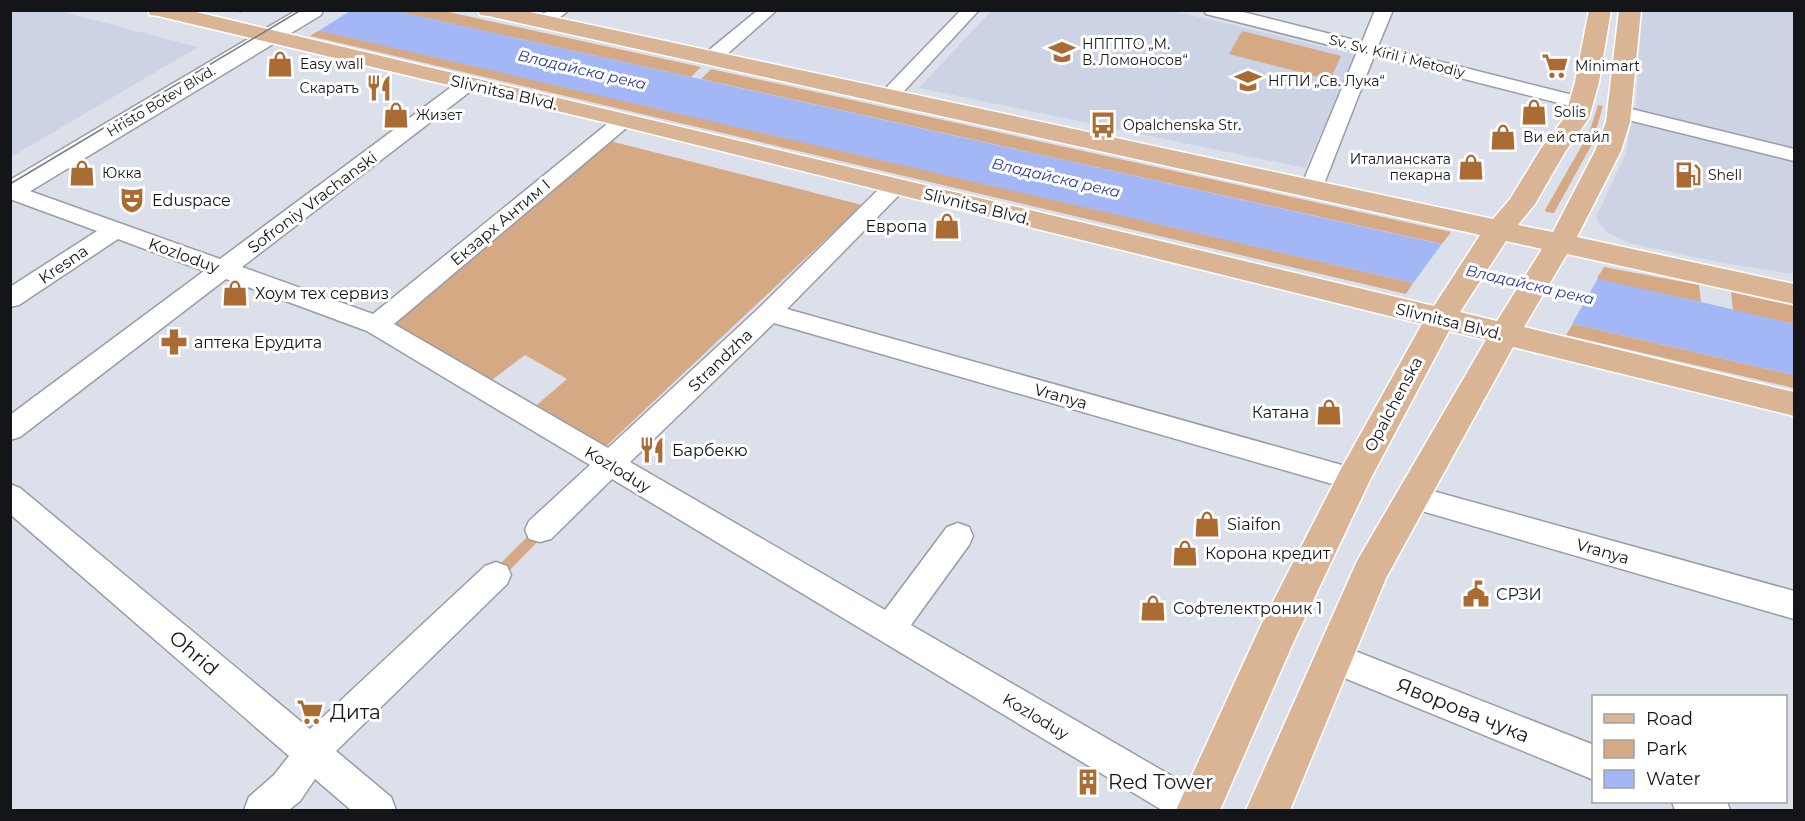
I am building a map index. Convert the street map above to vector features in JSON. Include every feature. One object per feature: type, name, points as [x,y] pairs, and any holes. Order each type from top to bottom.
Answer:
[{"type":"main road","name":"Slivnitsa Blvd.","points":[[158,10],[267,26],[470,83],[895,186],[1444,312],[1794,404]]},
{"type":"main road","name":"Hristo Botev Blvd.","points":[[11,186],[267,26],[313,10]]},
{"type":"main road","points":[[488,10],[552,16],[710,59],[1311,189],[1556,249],[1794,294]]},
{"type":"main road","name":"Opalchenska","points":[[1197,810],[1276,636],[1353,479],[1444,312],[1495,235],[1521,204],[1553,150],[1573,125],[1582,103],[1600,10]]},
{"type":"main road","points":[[1268,810],[1370,572],[1411,497],[1556,249],[1608,150],[1619,112],[1630,10]]},
{"type":"street","points":[[710,59],[768,10]]},
{"type":"street","points":[[887,98],[971,10]]},
{"type":"street","name":"Sv. Sv. Kiril i Metodiy","points":[[1212,10],[1582,103]]},
{"type":"street","points":[[1311,189],[1384,10]]},
{"type":"street","name":"Sofroniy Vrachanski","points":[[10,430],[470,83]]},
{"type":"street","points":[[1619,112],[1794,155]]},
{"type":"street","name":"Екзарх Антим I","points":[[376,325],[624,120]]},
{"type":"street","name":"Kozloduy","points":[[11,186],[115,230],[376,325],[1197,810]]},
{"type":"street","name":"Strandzha","points":[[540,530],[769,313],[895,186]]},
{"type":"street","name":"Kresna","points":[[10,299],[115,230]]},
{"type":"street","name":"Vranya","points":[[769,313],[1353,479]]},
{"type":"street","name":"Ohrid","points":[[10,496],[378,810]]},
{"type":"street","name":"Vranya","points":[[1411,497],[1794,605]]},
{"type":"street","points":[[890,629],[958,536]]},
{"type":"street","points":[[262,810],[286,788],[326,735],[496,575]]},
{"type":"street","name":"Яворова чука","points":[[1332,657],[1592,763]]},
{"type":"street","points":[[1695,803],[1712,810]]},
{"type":"shaded area","points":[[10,11],[59,11],[198,47],[11,157]]},
{"type":"shaded area","points":[[991,11],[1174,11],[1357,55],[1305,168],[919,88]]},
{"type":"shaded area","points":[[1642,11],[1794,11],[1794,274],[1723,263],[1629,243],[1608,233],[1597,221],[1597,215],[1626,153],[1636,104]]},
{"type":"green space","points":[[395,11],[444,11],[701,67],[691,77]]},
{"type":"green space","points":[[321,29],[1413,283],[1406,294],[310,36]]},
{"type":"green space","points":[[1242,31],[1341,56],[1330,80],[1229,54]]},
{"type":"green space","points":[[711,69],[1451,232],[1442,244],[701,79]]},
{"type":"green space","points":[[1598,105],[1603,106],[1592,144],[1554,213],[1546,212],[1545,210],[1589,133]]},
{"type":"green space","points":[[602,139],[862,205],[602,450],[532,409],[567,379],[525,355],[488,383],[380,324]]},
{"type":"green space","points":[[1604,267],[1699,285],[1701,302],[1596,280]]},
{"type":"green space","points":[[1731,292],[1794,306],[1794,324],[1733,311]]},
{"type":"green space","points":[[1573,324],[1794,375],[1794,388],[1566,335]]},
{"type":"green space","points":[[532,532],[542,537],[506,574],[496,568]]},
{"type":"water","name":"Владайска река","points":[[233,11],[395,11],[1701,302],[1794,324],[1794,375],[1573,324],[1413,283]]},
{"type":"pier","points":[[245,10],[350,11],[317,32],[238,15]]},
{"type":"pier","points":[[1444,241],[1598,278],[1571,326],[1411,286]]},
{"type":"tram line","points":[[10,184],[301,10]]},
{"type":"place","name":"НПГПТО „М. В. Ломоносов“","points":[[1062,52]]},
{"type":"place","name":"Easy wall","points":[[280,64]]},
{"type":"place","name":"Minimart","points":[[1555,66]]},
{"type":"place","name":"НГПИ „Св. Лука“","points":[[1248,81]]},
{"type":"place","name":"Скаратъ","points":[[379,88]]},
{"type":"place","name":"Solis","points":[[1534,112]]},
{"type":"place","name":"Жизет","points":[[396,115]]},
{"type":"place","name":"Opalchenska Str.","points":[[1103,125]]},
{"type":"place","name":"Ви ей стайл","points":[[1503,137]]},
{"type":"place","name":"Италианската пекарна","points":[[1471,167]]},
{"type":"place","name":"Юкка","points":[[82,173]]},
{"type":"place","name":"Shell","points":[[1688,175]]},
{"type":"place","name":"Eduspace","points":[[132,200]]},
{"type":"place","name":"Европа","points":[[947,226]]},
{"type":"place","name":"Хоум тех сервиз","points":[[235,293]]},
{"type":"place","name":"аптека Ерудита","points":[[174,342]]},
{"type":"place","name":"Катана","points":[[1329,412]]},
{"type":"place","name":"Барбекю","points":[[652,450]]},
{"type":"place","name":"Siaifon","points":[[1207,524]]},
{"type":"place","name":"Корона кредит","points":[[1185,553]]},
{"type":"place","name":"СРЗИ","points":[[1476,594]]},
{"type":"place","name":"Софтелектроник 1","points":[[1153,608]]},
{"type":"place","name":"Дита","points":[[310,712]]},
{"type":"place","name":"Red Tower","points":[[1088,782]]}]
